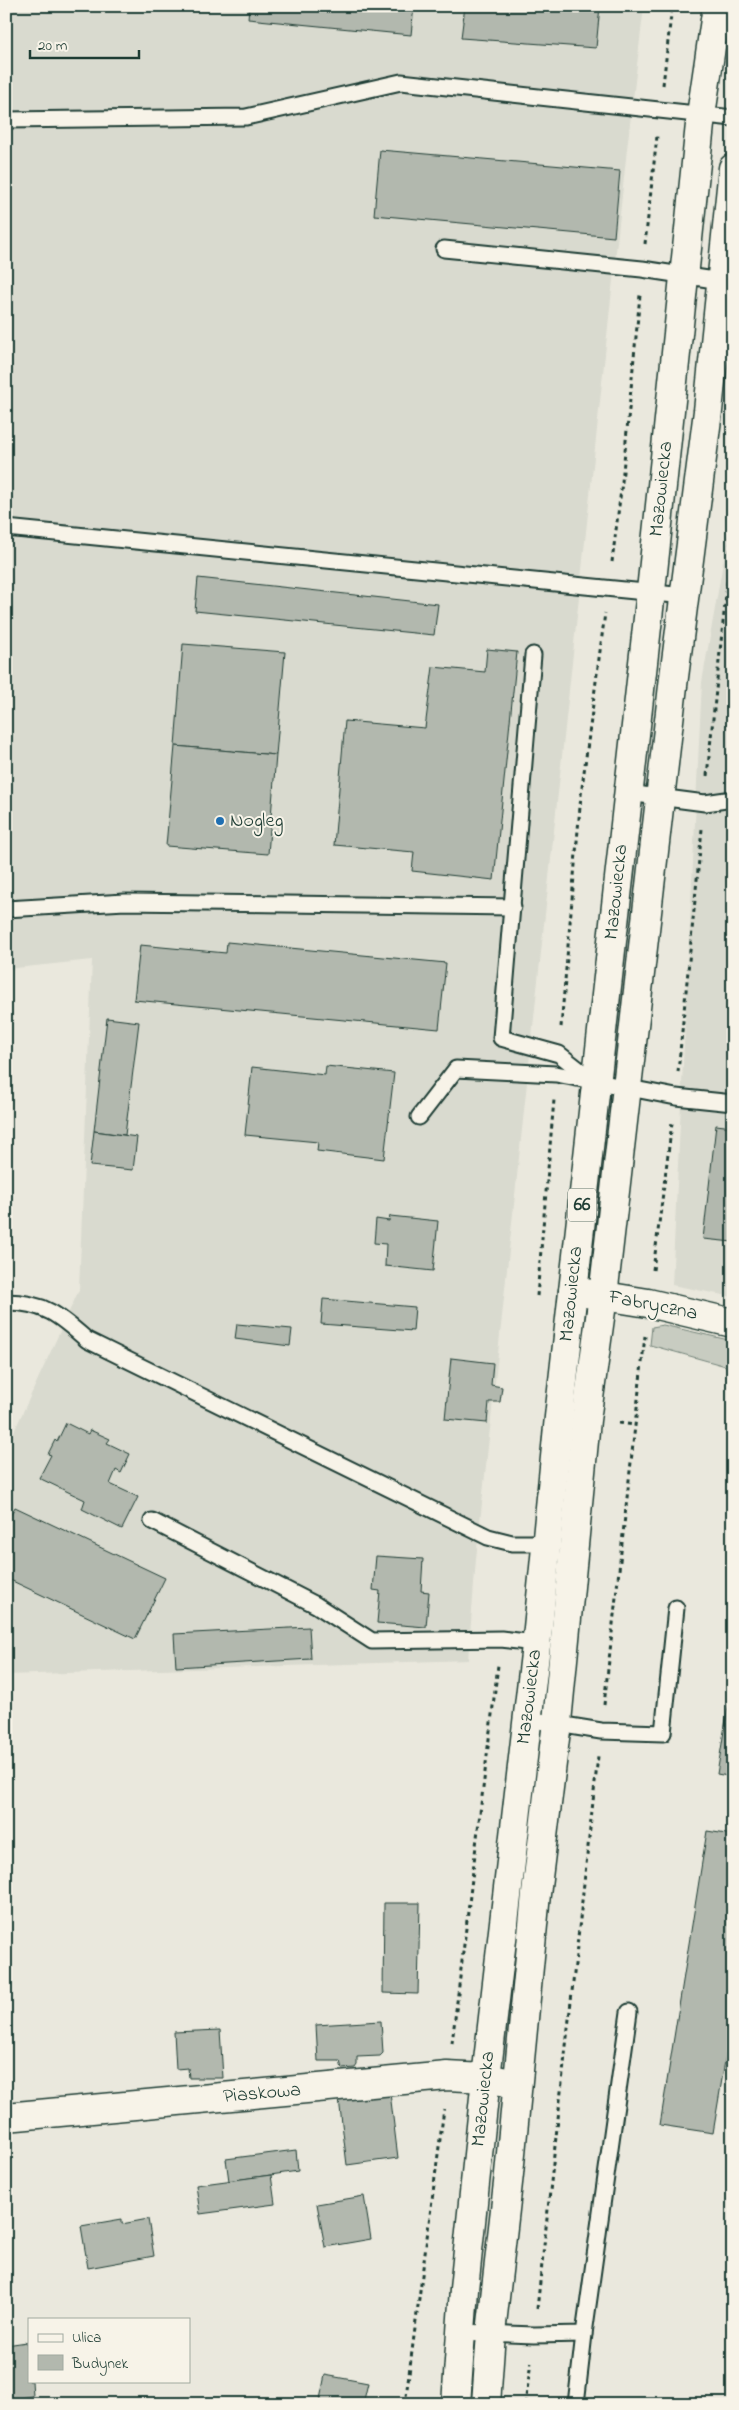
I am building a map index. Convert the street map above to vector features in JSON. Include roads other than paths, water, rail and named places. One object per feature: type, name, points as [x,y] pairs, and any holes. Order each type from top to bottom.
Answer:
[{"type":"main road","name":"Mazowiecka","points":[[456,2404],[461,2332],[486,2078],[536,1644],[572,1291],[651,591],[701,116],[717,6]]},
{"type":"main road","name":"Mazowiecka","points":[[486,2404],[491,2333],[557,1722],[586,1420],[603,1296],[733,168]]},
{"type":"main road","name":"Fabryczna","points":[[572,1291],[648,1303],[733,1323]]},
{"type":"main road","name":"Piaskowa","points":[[6,2117],[448,2076],[486,2078],[517,2084]]},
{"type":"lane","points":[[6,120],[246,117],[401,82],[733,118]]},
{"type":"lane","points":[[444,249],[642,270],[721,281]]},
{"type":"lane","points":[[6,528],[651,591],[685,596]]},
{"type":"lane","points":[[534,655],[501,1038],[559,1054],[596,1083]]},
{"type":"lane","points":[[628,793],[704,803],[733,799]]},
{"type":"lane","points":[[6,909],[125,902],[512,907]]},
{"type":"lane","points":[[419,1117],[456,1069],[556,1074],[676,1097],[733,1103]]},
{"type":"lane","points":[[6,1302],[22,1302],[59,1314],[87,1340],[488,1537],[512,1543],[546,1542],[574,1545]]},
{"type":"lane","points":[[152,1521],[316,1605],[372,1641],[501,1639],[564,1646]]},
{"type":"lane","points":[[527,1718],[601,1731],[663,1733],[676,1608]]},
{"type":"lane","points":[[576,2404],[629,2012]]},
{"type":"lane","points":[[461,2332],[534,2335],[584,2334]]},
{"type":"place","name":"Nogleg","points":[[220,821]]}]
